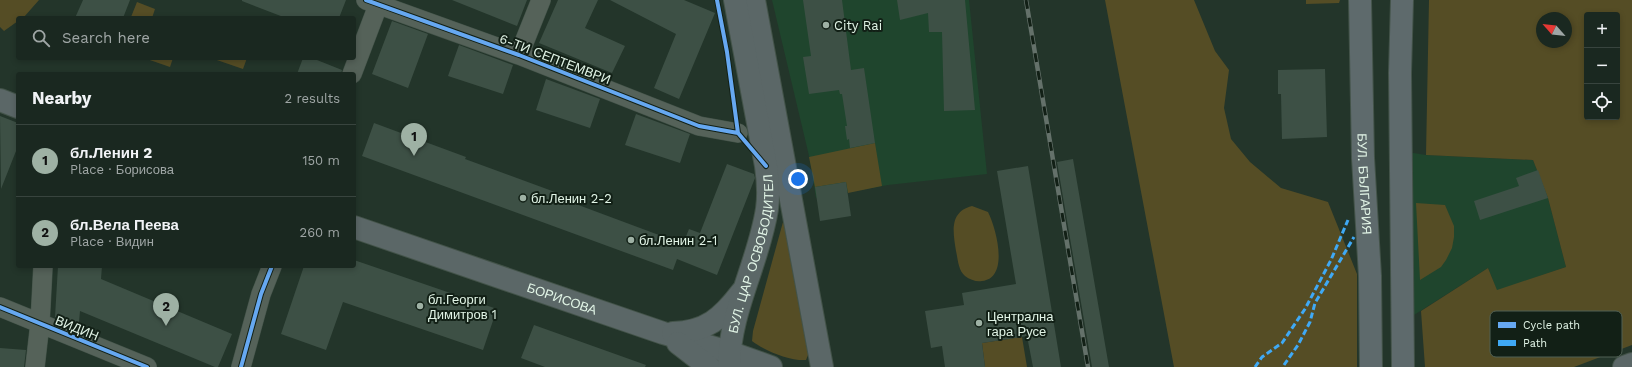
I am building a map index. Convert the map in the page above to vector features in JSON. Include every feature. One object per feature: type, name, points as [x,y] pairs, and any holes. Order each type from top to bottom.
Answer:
[{"type":"highway","name":"БУЛ. БЪЛГАРИЯ","points":[[1360,0],[1363,158],[1370,276],[1371,367]]},
{"type":"highway","points":[[1402,0],[1400,73],[1403,367]]},
{"type":"main road","name":"БУЛ. ЦАР ОСВОБОДИТЕЛ","points":[[729,360],[746,287],[763,228],[767,208],[768,187],[766,166],[735,0]]},
{"type":"main road","name":"БУЛ. ЦАР ОСВОБОДИТЕЛ","points":[[754,0],[822,367]]},
{"type":"main road","points":[[0,100],[16,106]]},
{"type":"main road","name":"БОРИСОВА","points":[[356,228],[663,333],[729,360],[771,367]]},
{"type":"main road","points":[[663,333],[684,332],[701,328],[716,320],[728,309],[746,287]]},
{"type":"main road","points":[[663,333],[709,367]]},
{"type":"main road","points":[[1624,367],[1632,364]]},
{"type":"street","points":[[519,55],[541,0]]},
{"type":"street","points":[[353,72],[375,2]]},
{"type":"street","name":"6-ТИ СЕПТЕМВРИ","points":[[375,2],[519,55],[699,126],[738,133]]},
{"type":"street","points":[[35,367],[40,323],[42,268]]},
{"type":"street","points":[[241,367],[261,294],[271,268]]},
{"type":"street","name":"ВИДИН","points":[[0,307],[147,367]]},
{"type":"shaded area","points":[[0,0],[39,0],[25,16],[16,16],[16,22],[4,31],[0,27]]},
{"type":"shaded area","points":[[772,0],[969,0],[987,174],[888,185],[816,198],[810,160]]},
{"type":"shaded area","points":[[1105,0],[1194,0],[1215,51],[1229,70],[1224,108],[1231,139],[1250,162],[1281,188],[1328,202],[1357,274],[1357,367],[1174,367]]},
{"type":"shaded area","points":[[1306,0],[1340,0],[1339,3],[1306,4]]},
{"type":"shaded area","points":[[1429,0],[1632,0],[1632,345],[1622,349],[1622,311],[1490,311],[1490,357],[1600,357],[1574,367],[1425,367],[1421,311],[1488,268],[1497,290],[1566,267],[1548,198],[1533,160],[1426,155]]},
{"type":"shaded area","points":[[137,2],[155,9],[153,16],[131,16]]},
{"type":"shaded area","points":[[150,60],[172,60],[170,67]]},
{"type":"shaded area","points":[[217,60],[246,60],[243,69]]},
{"type":"shaded area","points":[[875,143],[882,186],[848,193],[846,182],[815,187],[809,157]]},
{"type":"shaded area","points":[[1401,151],[1426,155],[1533,160],[1548,198],[1566,267],[1497,291],[1488,268],[1403,322]]},
{"type":"shaded area","points":[[1416,203],[1445,205],[1454,226],[1452,248],[1446,260],[1441,267],[1420,280]]},
{"type":"shaded area","points":[[972,206],[988,212],[997,240],[998,262],[996,271],[991,278],[982,281],[969,279],[961,271],[954,237],[954,224],[956,218],[959,213]]},
{"type":"shaded area","points":[[786,211],[810,350],[806,360],[793,359],[778,355],[752,341],[753,331]]},
{"type":"shaded area","points":[[1022,337],[1027,367],[985,367],[982,343]]},
{"type":"building","points":[[83,0],[130,0],[124,16],[76,16]]},
{"type":"building","points":[[346,0],[340,16],[281,16],[242,1]]},
{"type":"building","points":[[452,0],[527,0],[517,26]]},
{"type":"building","points":[[558,0],[598,0],[585,28],[625,46],[612,73],[539,43]]},
{"type":"building","points":[[610,0],[684,0],[715,13],[679,99],[654,88],[676,34]]},
{"type":"building","points":[[803,0],[842,0],[851,70],[864,68],[875,143],[850,148],[849,139],[847,140],[845,126],[847,126],[842,94],[840,94],[839,90],[809,94],[803,57],[811,56]]},
{"type":"building","points":[[897,0],[965,0],[975,110],[944,111],[942,32],[929,32],[928,13],[900,20]]},
{"type":"building","points":[[392,21],[428,34],[408,88],[372,74]]},
{"type":"building","points":[[459,45],[513,65],[503,94],[448,76]]},
{"type":"building","points":[[302,60],[317,60],[342,70],[342,72],[298,72]]},
{"type":"building","points":[[1325,69],[1327,137],[1282,139],[1281,94],[1278,94],[1278,70]]},
{"type":"building","points":[[546,79],[600,99],[590,128],[536,110]]},
{"type":"building","points":[[636,114],[690,134],[680,163],[625,145]]},
{"type":"building","points":[[0,116],[16,122],[16,151],[1,189]]},
{"type":"building","points":[[374,123],[466,157],[465,159],[574,199],[573,203],[683,244],[689,229],[700,233],[727,164],[754,174],[755,178],[717,275],[677,259],[673,270],[362,156]]},
{"type":"building","points":[[1073,159],[1109,367],[1092,367],[1057,162]]},
{"type":"building","points":[[1028,166],[1061,367],[1033,367],[1027,336],[982,343],[985,367],[945,367],[942,346],[931,348],[925,311],[964,305],[962,293],[1016,284],[997,171]]},
{"type":"building","points":[[1538,170],[1548,198],[1480,220],[1474,201],[1519,186],[1516,178]]},
{"type":"building","points":[[846,182],[851,216],[820,221],[815,187]]},
{"type":"building","name":"бл.Георги Димитров 1","points":[[356,261],[497,309],[483,350],[343,302],[326,350],[281,334],[303,268],[356,268]]},
{"type":"building","points":[[58,268],[102,268],[101,279],[232,334],[218,367],[215,367],[80,311],[79,322],[62,320],[55,317]]},
{"type":"building","points":[[534,325],[646,365],[645,367],[545,367],[521,358]]},
{"type":"building","points":[[0,348],[26,350],[24,367],[0,367]]},
{"type":"railway","points":[[1026,0],[1088,367]]},
{"type":"marked path","points":[[1255,367],[1262,357],[1282,343],[1305,309],[1331,260],[1348,220]]},
{"type":"marked path","points":[[1284,365],[1298,345],[1310,322],[1315,303],[1354,237]]},
{"type":"cycle path","points":[[366,0],[519,55],[699,126],[738,133]]},
{"type":"cycle path","points":[[717,0],[727,52],[738,133],[766,166]]},
{"type":"cycle path","points":[[241,367],[261,294],[271,268]]},
{"type":"cycle path","points":[[0,307],[147,367]]},
{"type":"place","name":"City Rai","points":[[826,25]]},
{"type":"place","name":"бл.Ленин 2","points":[[414,156]]},
{"type":"place","name":"бл.Ленин 2-2","points":[[523,198]]},
{"type":"place","name":"бл.Ленин 2-1","points":[[631,240]]},
{"type":"place","name":"бл.Георги Димитров 1","points":[[420,306]]},
{"type":"place","name":"Централна гара Русе","points":[[979,323]]},
{"type":"place","name":"бл.Вела Пеева","points":[[166,326]]}]
